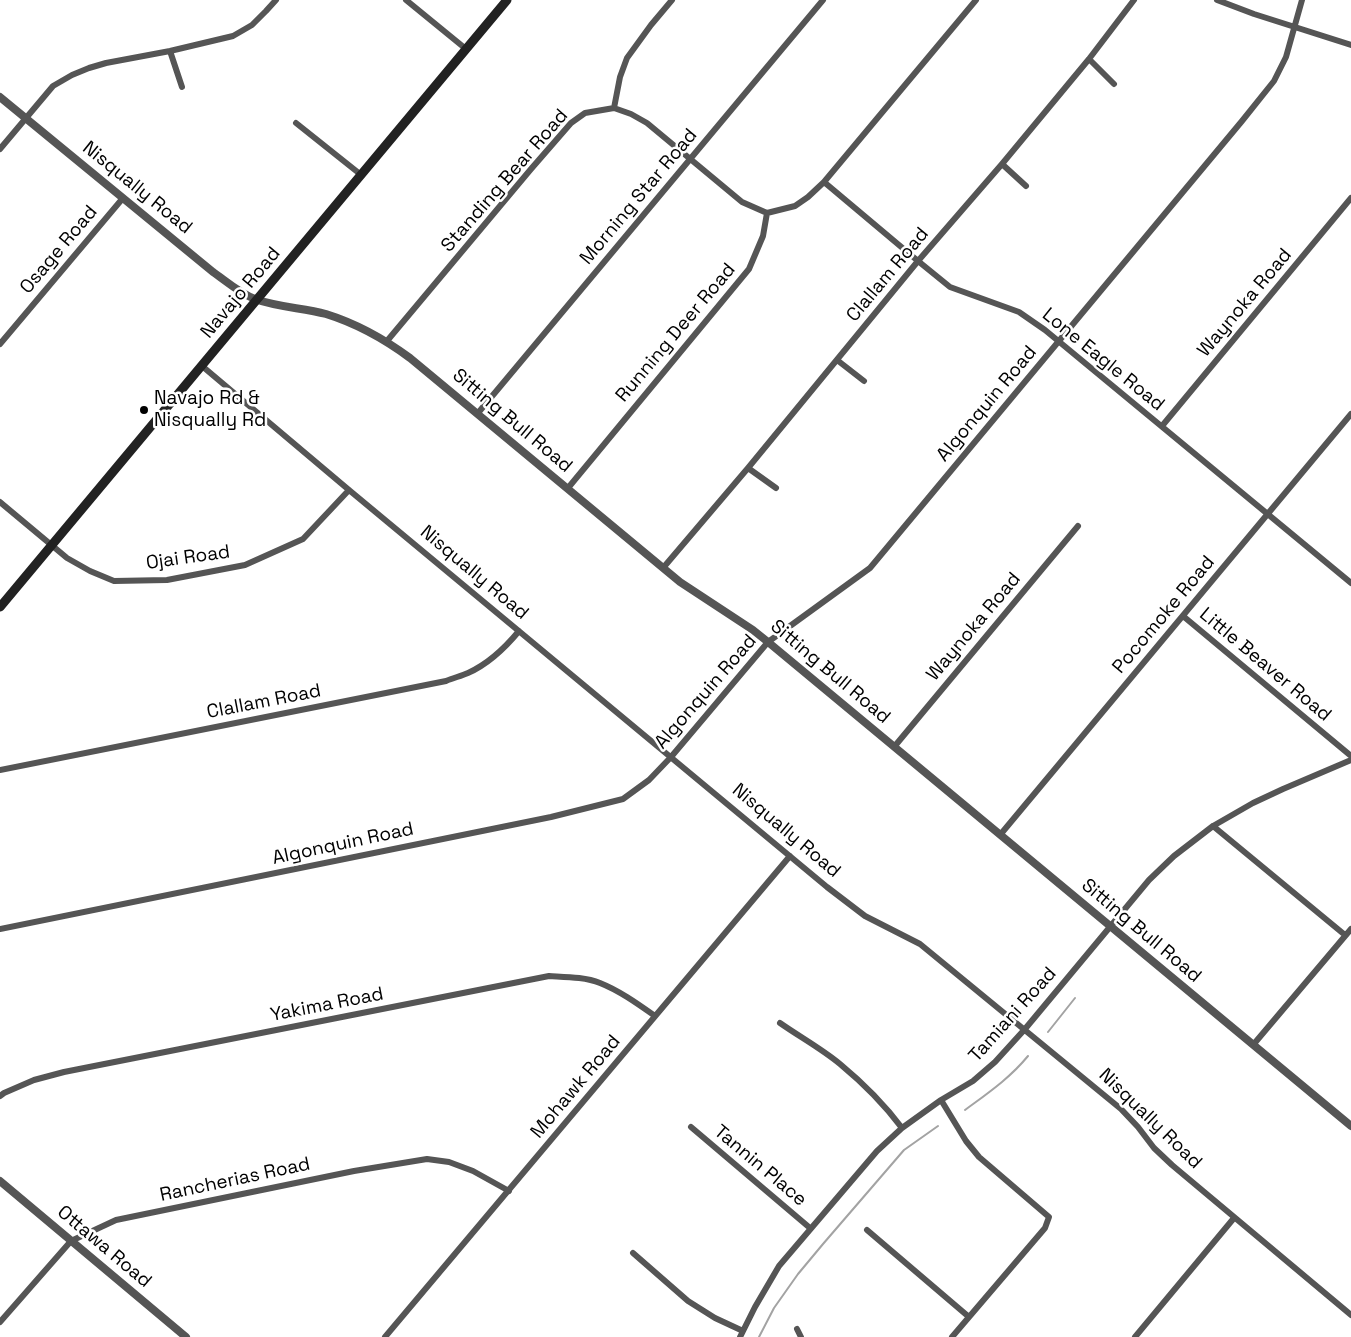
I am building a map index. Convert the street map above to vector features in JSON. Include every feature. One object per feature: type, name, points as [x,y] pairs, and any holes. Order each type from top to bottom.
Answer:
[{"type":"main road","name":"Navajo Road","points":[[0,607],[507,0]]},
{"type":"street","points":[[0,149],[54,86],[80,72],[106,63],[170,51],[233,36],[252,25],[276,0]]},
{"type":"street","points":[[406,0],[466,49]]},
{"type":"street","points":[[672,0],[627,58],[620,77],[614,108],[631,114],[647,123],[742,202],[767,213],[795,206],[824,182],[976,0]]},
{"type":"street","name":"Morning Star Road","points":[[478,414],[823,0]]},
{"type":"street","name":"Clallam Road","points":[[663,568],[918,261],[1002,164],[1089,59],[1134,0]]},
{"type":"street","points":[[1217,0],[1351,45]]},
{"type":"street","name":"Algonquin Road","points":[[0,929],[551,818],[623,799],[649,780],[672,757],[768,642],[870,568],[1274,81],[1286,57],[1302,0]]},
{"type":"street","points":[[170,51],[182,87]]},
{"type":"street","points":[[1089,59],[1114,84]]},
{"type":"street","name":"Nisqually Road","points":[[0,97],[213,272],[242,293],[256,300]]},
{"type":"street","name":"Standing Bear Road","points":[[387,341],[571,123],[585,113],[614,108]]},
{"type":"street","points":[[296,123],[360,174]]},
{"type":"street","points":[[1002,164],[1026,186]]},
{"type":"street","name":"Lone Eagle Road","points":[[824,182],[950,287],[1019,312],[1045,330],[1351,583]]},
{"type":"street","name":"Osage Road","points":[[0,344],[123,198]]},
{"type":"street","name":"Waynoka Road","points":[[1162,426],[1351,198]]},
{"type":"street","name":"Running Deer Road","points":[[568,488],[750,269],[763,236],[767,213]]},
{"type":"street","name":"Sitting Bull Road","points":[[256,300],[310,310],[338,318],[387,341],[410,358],[680,582],[768,642],[1351,1126]]},
{"type":"street","points":[[836,360],[864,381]]},
{"type":"street","name":"Nisqually Road","points":[[202,366],[348,490],[790,856],[865,916],[920,944],[1121,1109],[1166,1160],[1351,1314]]},
{"type":"street","name":"Pocomoke Road","points":[[1000,835],[1351,414]]},
{"type":"street","points":[[748,468],[776,488]]},
{"type":"street","name":"Ojai Road","points":[[0,502],[67,558],[90,571],[114,581],[167,580],[244,565],[303,539],[348,490]]},
{"type":"street","name":"Waynoka Road","points":[[894,747],[1078,526]]},
{"type":"street","name":"Little Beaver Road","points":[[1183,616],[1351,756]]},
{"type":"street","name":"Clallam Road","points":[[0,770],[446,681],[469,673],[488,661],[505,647],[519,631]]},
{"type":"street","name":"Tamiani Road","points":[[742,1334],[754,1307],[779,1266],[877,1151],[902,1128],[941,1100],[973,1081],[995,1062],[1025,1030],[1110,926],[1150,880],[1174,856],[1213,826],[1253,803],[1351,760]]},
{"type":"street","points":[[1213,826],[1345,935]]},
{"type":"street","name":"Mohawk Road","points":[[385,1337],[790,856]]},
{"type":"street","points":[[1253,1045],[1351,929]]},
{"type":"street","name":"Yakima Road","points":[[0,1096],[34,1080],[64,1072],[549,976],[599,983],[624,995],[655,1016]]},
{"type":"street","points":[[780,1023],[839,1063],[875,1095],[902,1128]]},
{"type":"street","points":[[941,1100],[966,1141],[979,1157],[1048,1217],[1045,1228],[952,1337]]},
{"type":"street","name":"Tannin Place","points":[[691,1127],[810,1228]]},
{"type":"street","name":"Rancherias Road","points":[[0,1322],[71,1241],[116,1220],[354,1171],[427,1159],[449,1162],[472,1171],[509,1190]]},
{"type":"street","name":"Ottawa Road","points":[[0,1182],[186,1337]]},
{"type":"street","points":[[1139,1336],[1234,1218]]},
{"type":"street","points":[[868,1230],[969,1317]]},
{"type":"street","points":[[633,1253],[688,1300],[742,1334]]},
{"type":"street","points":[[797,1329],[801,1337]]},
{"type":"waterway","points":[[1048,1032],[1075,998]]},
{"type":"waterway","points":[[965,1110],[1006,1078],[1028,1056]]},
{"type":"waterway","points":[[759,1337],[774,1308],[798,1274],[823,1244],[904,1150],[938,1126]]},
{"type":"place","name":"Navajo Rd & Nisqually Rd","points":[[144,410]]}]
